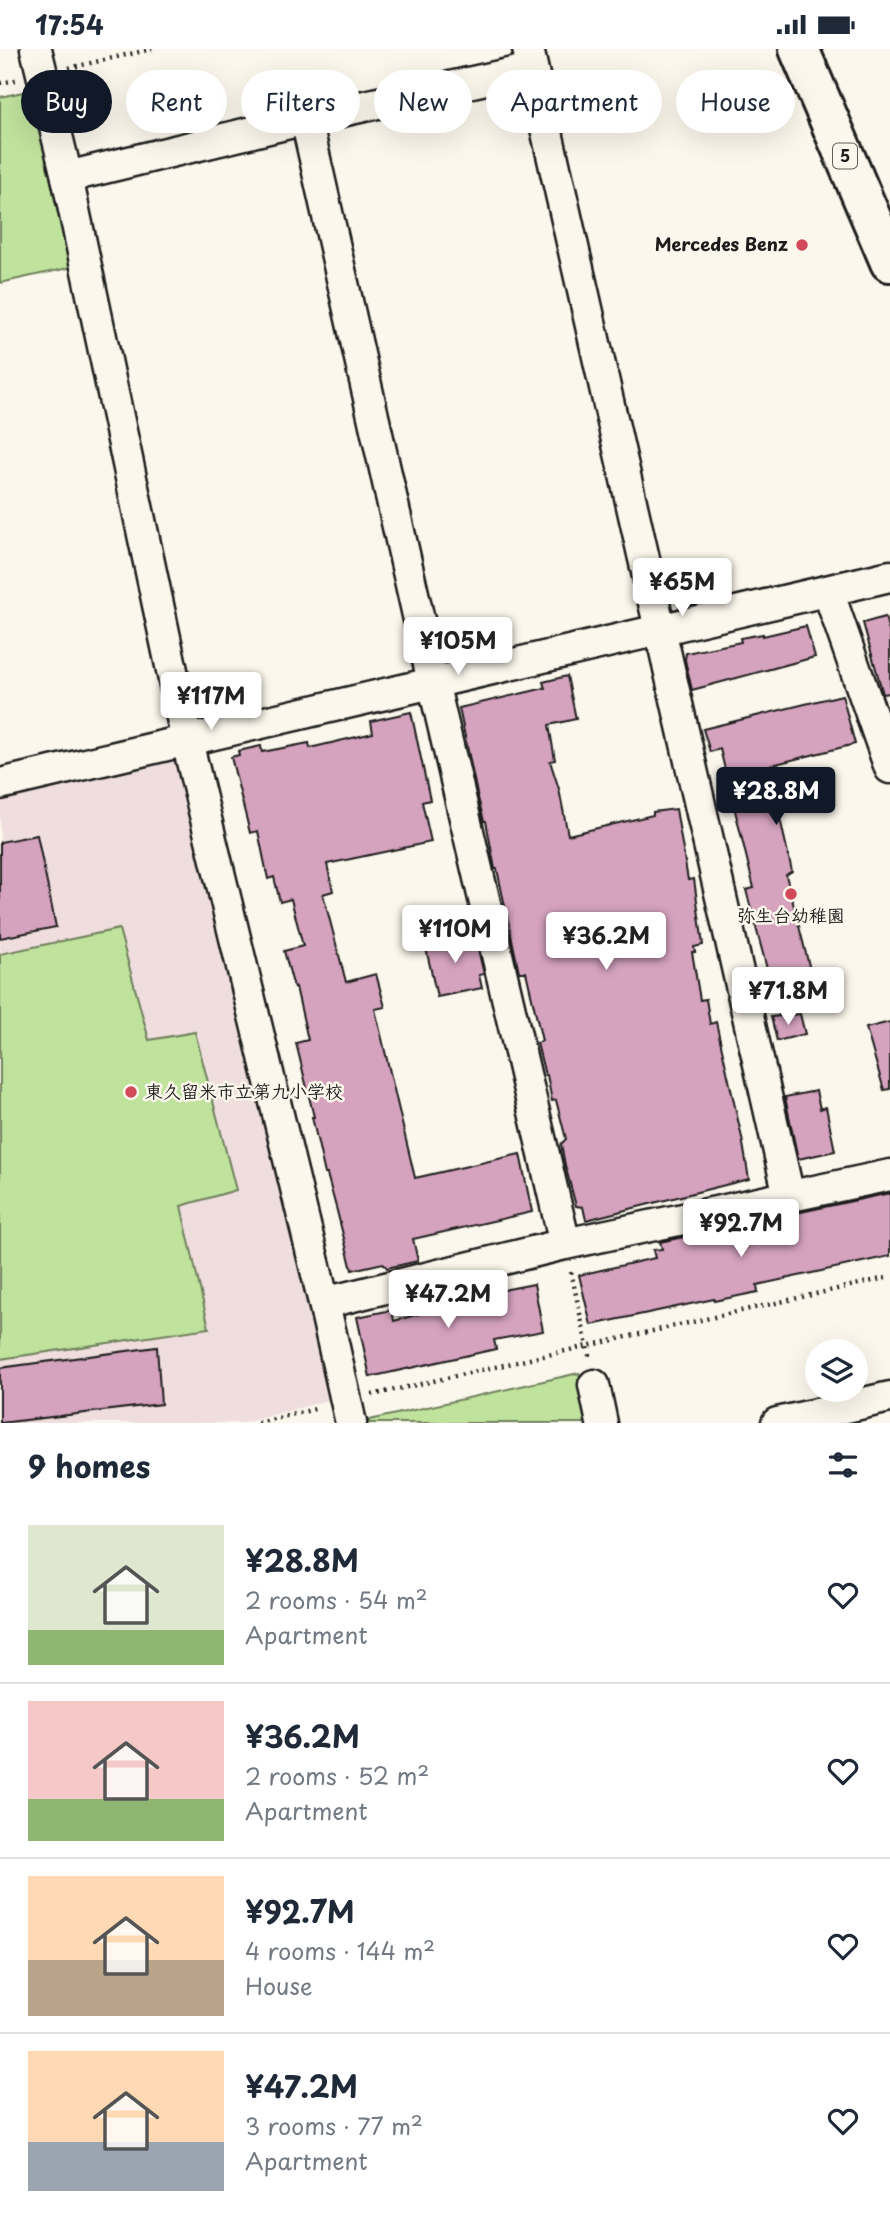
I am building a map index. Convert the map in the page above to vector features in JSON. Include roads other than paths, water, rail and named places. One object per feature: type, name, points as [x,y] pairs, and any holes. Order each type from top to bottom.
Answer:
[{"type":"main road","name":"5","points":[[799,49],[890,263]]},
{"type":"street","points":[[360,105],[529,59],[789,1196]]},
{"type":"street","points":[[39,62],[67,177],[187,741],[348,1412]]},
{"type":"street","points":[[67,177],[251,133]]},
{"type":"street","points":[[309,133],[433,682],[565,1244]]},
{"type":"street","points":[[0,784],[890,576]]},
{"type":"street","points":[[828,591],[890,768]]},
{"type":"street","points":[[324,1303],[565,1244],[890,1175]]},
{"type":"street","points":[[594,1385],[603,1423]]},
{"type":"street","points":[[777,1423],[842,1416],[890,1397]]},
{"type":"place","name":"Mercedes Benz","points":[[802,245]]},
{"type":"place","name":"弥生台幼稚園","points":[[791,894]]},
{"type":"place","name":"東久留米市立第九小学校","points":[[131,1092]]}]
